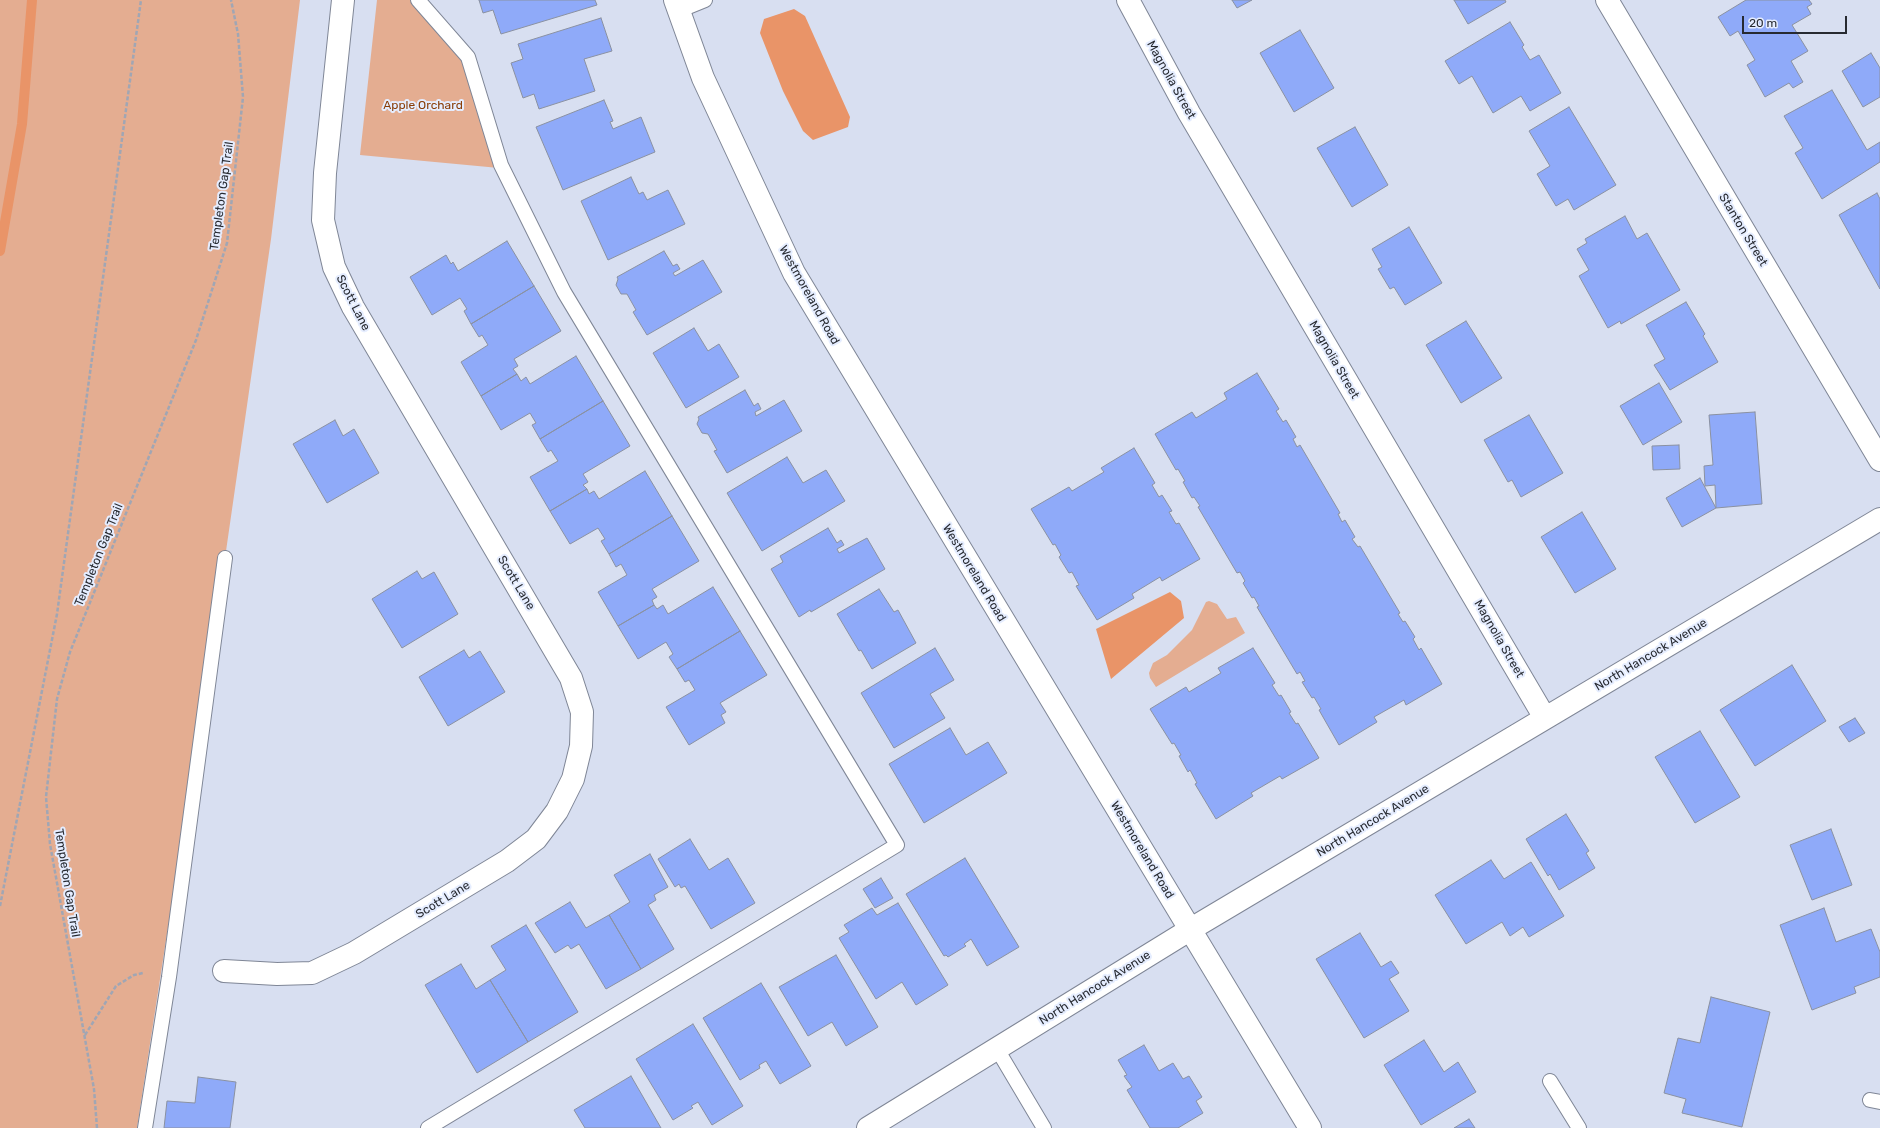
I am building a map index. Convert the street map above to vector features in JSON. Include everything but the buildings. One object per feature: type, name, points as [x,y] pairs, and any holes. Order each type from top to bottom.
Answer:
[{"type":"street","name":"Scott Lane","points":[[224,972],[277,974],[312,973],[354,953],[507,861],[536,839],[557,812],[573,779],[581,746],[582,712],[572,678],[353,308],[334,266],[323,220],[325,174],[343,0]]},
{"type":"street","name":"Magnolia Street","points":[[1128,0],[1189,113],[1545,718]]},
{"type":"street","name":"Stanton Street","points":[[1607,0],[1880,460]]},
{"type":"street","name":"Westmoreland Road","points":[[676,6],[703,78],[794,273],[1310,1128]]},
{"type":"street","name":"North Hancock Avenue","points":[[868,1128],[1191,929],[1880,519]]},
{"type":"lane","points":[[418,0],[468,57],[501,165],[564,292],[897,845],[428,1128]]},
{"type":"lane","points":[[676,6],[705,0]]},
{"type":"lane","points":[[145,1128],[168,976],[225,558]]},
{"type":"lane","points":[[997,1049],[1044,1128]]},
{"type":"lane","points":[[1550,1081],[1579,1128]]},
{"type":"path","points":[[0,906],[57,614],[141,0]]},
{"type":"path","name":"Templeton Gap Trail","points":[[97,1128],[94,1089],[50,844],[46,797],[57,699],[70,652],[196,340],[227,243],[243,97],[238,34],[231,0]]},
{"type":"green space","points":[[0,0],[300,0],[271,239],[225,558],[137,1128],[0,1128]]},
{"type":"green space","name":"Apple Orchard","points":[[377,0],[413,0],[465,58],[499,168],[360,155]]},
{"type":"green space","points":[[1209,601],[1217,604],[1227,619],[1236,617],[1245,633],[1156,687],[1150,678],[1149,673],[1153,663],[1167,655],[1192,630],[1206,602]]},
{"type":"shaded area","points":[[794,9],[805,16],[850,117],[848,127],[813,140],[803,131],[783,91],[760,33],[764,19]]},
{"type":"shaded area","points":[[1170,592],[1181,601],[1184,618],[1111,679],[1096,629]]},
{"type":"waterway","points":[[0,251],[22,124],[32,0]]}]
